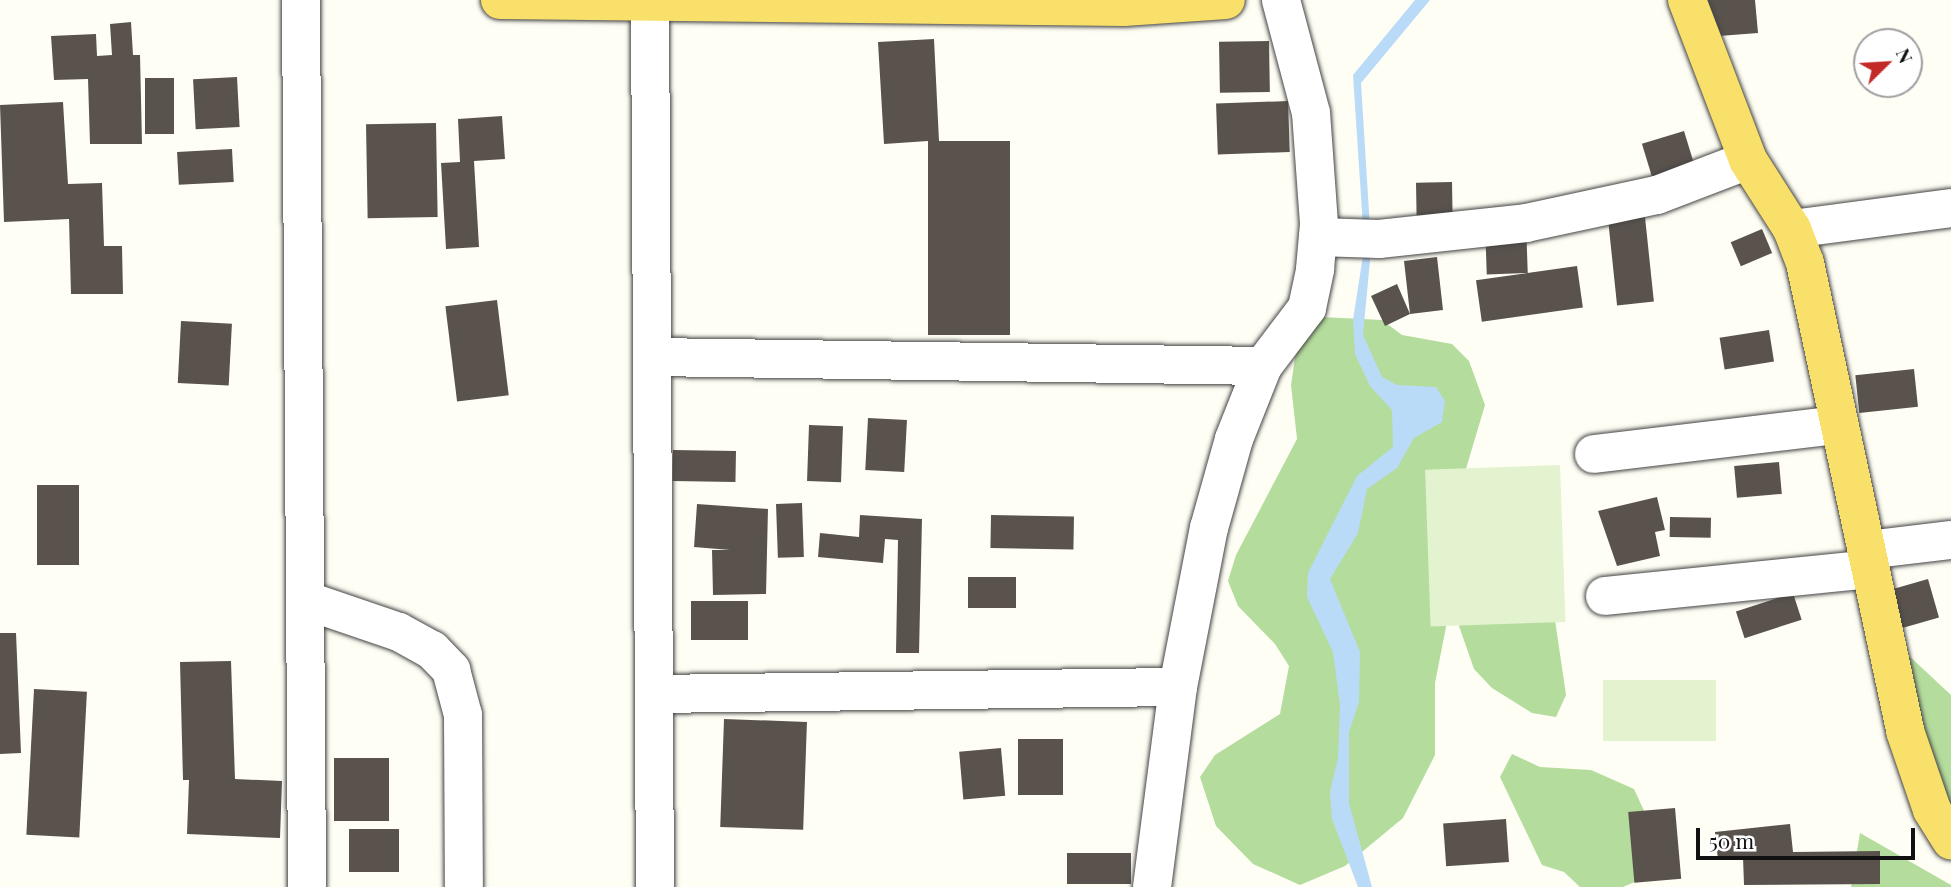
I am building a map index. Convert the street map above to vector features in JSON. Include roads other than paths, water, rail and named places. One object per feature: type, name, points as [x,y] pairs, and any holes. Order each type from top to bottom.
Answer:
[{"type":"main road","points":[[500,0],[1147,7],[1226,0]]},
{"type":"main road","points":[[1687,0],[1748,160],[1792,229],[1805,263],[1905,731],[1932,810],[1951,841]]},
{"type":"street","points":[[301,0],[307,887]]},
{"type":"street","points":[[1152,887],[1178,687],[1209,528],[1234,439],[1263,366],[1307,308],[1350,239],[1311,113],[1281,0]]},
{"type":"street","points":[[650,2],[655,887]]},
{"type":"street","points":[[1350,239],[1539,220],[1657,195],[1748,160]]},
{"type":"street","points":[[1792,229],[1951,208]]},
{"type":"street","points":[[652,357],[1263,366]]},
{"type":"street","points":[[1594,454],[1839,425]]},
{"type":"street","points":[[1605,596],[1869,560],[1951,540]]},
{"type":"street","points":[[305,600],[399,632],[432,650],[451,670],[463,715],[464,887]]},
{"type":"street","points":[[654,694],[1178,687]]},
{"type":"water","points":[[1415,0],[1430,0],[1361,83],[1370,228],[1363,227],[1353,75]]},
{"type":"water","points":[[1364,249],[1371,250],[1363,335],[1382,377],[1397,385],[1436,387],[1445,401],[1442,422],[1414,438],[1397,468],[1367,489],[1358,533],[1330,579],[1360,652],[1359,702],[1349,732],[1349,803],[1372,887],[1358,887],[1332,819],[1330,792],[1338,758],[1340,705],[1333,652],[1307,597],[1308,573],[1357,476],[1393,447],[1392,410],[1370,386],[1355,354],[1353,320]]}]
